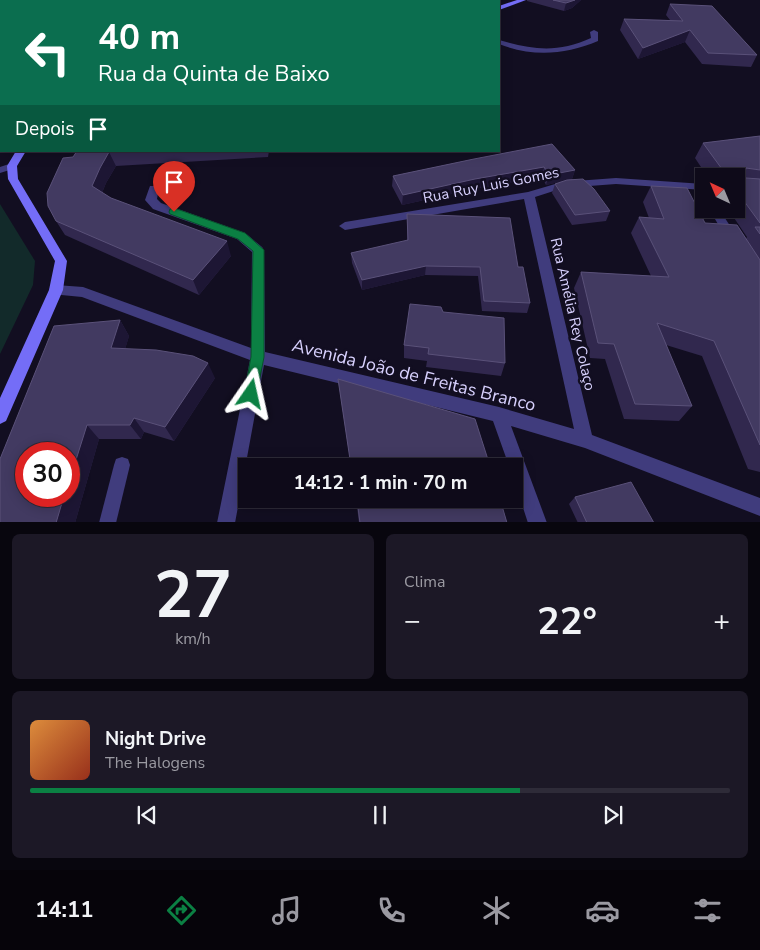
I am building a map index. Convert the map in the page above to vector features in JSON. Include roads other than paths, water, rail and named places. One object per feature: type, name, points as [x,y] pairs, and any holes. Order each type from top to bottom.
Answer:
[{"type":"main road","points":[[500,8],[523,0]]},
{"type":"main road","points":[[0,416],[56,290],[61,261],[6,168],[20,152]]},
{"type":"street","points":[[500,42],[528,50],[554,51],[580,47],[594,40],[594,32]]},
{"type":"street","name":"Rua Ruy Luis Gomes","points":[[345,226],[529,195],[562,185],[616,181],[695,188]]},
{"type":"street","points":[[154,188],[151,200],[157,206],[241,236],[258,250],[258,357],[226,522]]},
{"type":"street","name":"Rua Amélia Rey Colaço","points":[[529,195],[585,440]]},
{"type":"street","points":[[720,218],[740,250]]},
{"type":"street","name":"Avenida João de Freitas Branco","points":[[56,290],[83,292],[258,357],[499,415],[585,440],[760,507]]},
{"type":"street","points":[[499,415],[538,522]]},
{"type":"lane","points":[[107,522],[122,466]]}]
